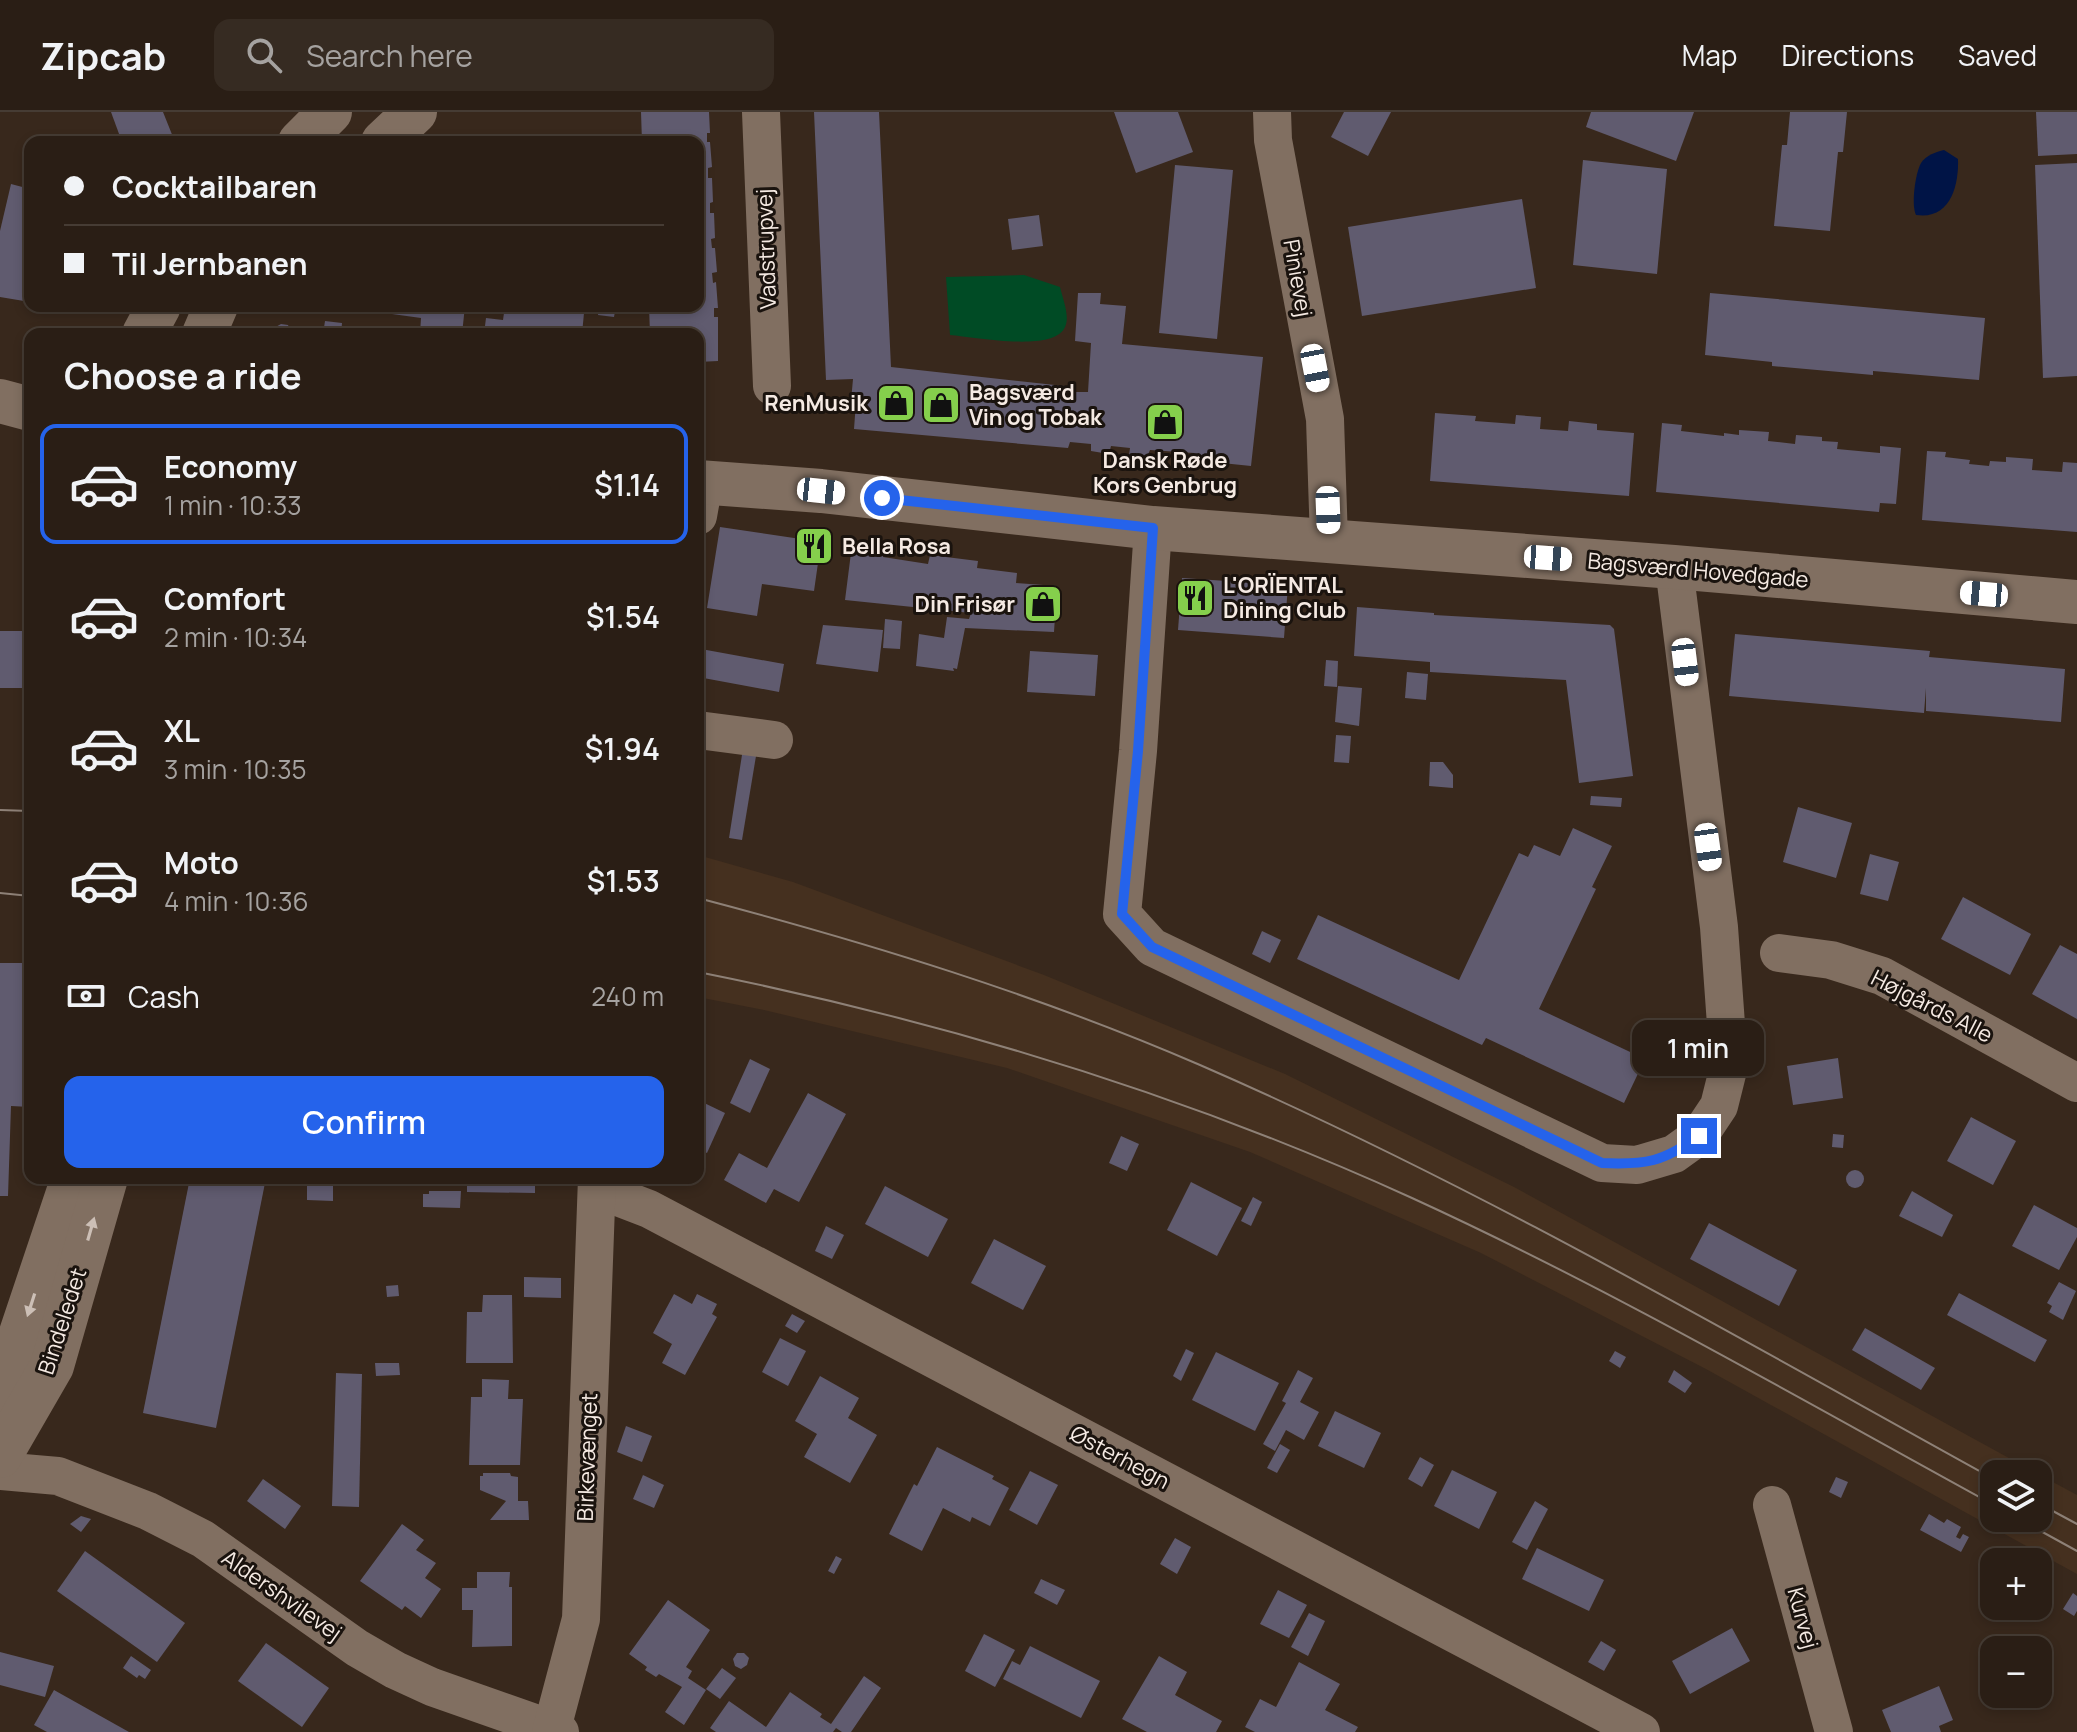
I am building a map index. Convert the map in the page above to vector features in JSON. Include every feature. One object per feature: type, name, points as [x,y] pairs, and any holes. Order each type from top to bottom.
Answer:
[{"type":"street","points":[[306,136],[330,112]]},
{"type":"street","points":[[389,136],[415,112]]},
{"type":"street","name":"Vadstrupvej","points":[[761,112],[772,386]]},
{"type":"street","name":"Pinievej","points":[[1272,112],[1273,140],[1325,419],[1329,541]]},
{"type":"street","points":[[0,401],[24,407]]},
{"type":"street","name":"Bagsværd Hovedgade","points":[[704,493],[821,491],[1153,528],[1674,567],[2077,602]]},
{"type":"street","points":[[1153,528],[1138,751],[1122,914],[1152,947],[1602,1163],[1637,1165],[1674,1154],[1699,1136],[1719,1106],[1729,1066],[1719,927],[1674,567]]},
{"type":"street","points":[[704,731],[774,740]]},
{"type":"street","name":"Højgårds Alle","points":[[1779,953],[1831,960],[1882,976],[2077,1083]]},
{"type":"street","name":"Bindeledet","points":[[0,1428],[15,1351],[71,1184]]},
{"type":"street","name":"Bindeledet","points":[[0,1456],[52,1366],[104,1184]]},
{"type":"street","name":"Birkevænget","points":[[554,1731],[581,1619],[597,1184]]},
{"type":"street","name":"Østerhegn","points":[[597,1184],[1641,1732]]},
{"type":"street","name":"Aldershvilevej","points":[[0,1471],[58,1476],[148,1511],[203,1539],[357,1648],[395,1670],[432,1687],[554,1731]]},
{"type":"street","name":"Kurvej","points":[[1772,1505],[1834,1732]]},
{"type":"shaded area","points":[[1944,150],[1958,159],[1954,190],[1944,207],[1937,212],[1916,215],[1914,189],[1921,163],[1928,156]]},
{"type":"shaded area","points":[[704,857],[793,882],[1044,975],[1285,1074],[1514,1187],[2013,1460],[1980,1460],[1980,1520],[1706,1369],[1481,1253],[1250,1152],[1007,1068],[704,998]]},
{"type":"shaded area","points":[[2052,1481],[2077,1495],[2077,1574],[2052,1560],[2052,1548],[2030,1548],[2001,1532],[2052,1532]]},
{"type":"green space","points":[[1024,275],[1060,287],[1067,320],[1064,329],[1056,336],[1028,342],[950,335],[946,277]]},
{"type":"building","points":[[111,112],[163,112],[173,136],[120,136]]},
{"type":"building","points":[[641,112],[709,112],[707,142],[710,142],[712,167],[708,168],[708,178],[712,178],[710,213],[714,213],[715,238],[711,239],[717,272],[712,273],[713,283],[716,282],[718,308],[714,308],[714,317],[718,317],[718,361],[704,362],[704,328],[650,328],[649,312],[704,312],[704,136],[642,136]]},
{"type":"building","points":[[814,112],[879,112],[891,367],[1073,387],[1073,392],[1088,392],[1091,343],[1075,341],[1078,293],[1101,293],[1100,304],[1126,306],[1122,344],[1263,357],[1251,466],[1193,460],[1194,453],[1150,450],[1147,457],[1129,455],[1130,448],[1111,446],[1109,454],[1091,451],[1091,444],[1070,442],[1068,448],[854,429],[856,402],[851,401],[853,379],[826,380]]},
{"type":"building","points":[[1114,112],[1178,112],[1193,152],[1136,173]]},
{"type":"building","points":[[1344,112],[1391,112],[1368,156],[1331,137]]},
{"type":"building","points":[[1591,112],[1694,112],[1676,161],[1586,127]]},
{"type":"building","points":[[1790,112],[1847,112],[1843,152],[1838,152],[1830,231],[1774,226],[1782,145],[1787,145]]},
{"type":"building","points":[[2036,112],[2077,112],[2077,154],[2038,156]]},
{"type":"building","points":[[1583,160],[1667,169],[1657,274],[1573,265]]},
{"type":"building","points":[[2077,163],[2077,376],[2043,378],[2035,165]]},
{"type":"building","points":[[1175,165],[1233,170],[1217,339],[1159,333]]},
{"type":"building","points":[[11,184],[24,187],[24,301],[0,297],[0,231]]},
{"type":"building","points":[[1522,199],[1536,288],[1362,316],[1348,227]]},
{"type":"building","points":[[1039,215],[1043,246],[1012,250],[1008,219]]},
{"type":"building","points":[[1710,293],[1985,318],[1979,380],[1772,366],[1772,362],[1705,355]]},
{"type":"building","points":[[464,312],[463,328],[420,328],[421,318],[392,314]]},
{"type":"building","points":[[504,312],[584,313],[583,328],[485,328],[486,318],[503,320]]},
{"type":"building","points":[[598,312],[615,312],[614,317],[598,315]]},
{"type":"building","points":[[325,321],[342,323],[342,328],[324,328]]},
{"type":"building","points":[[281,324],[289,328],[274,328]]},
{"type":"building","points":[[1435,413],[1476,416],[1475,421],[1515,424],[1516,415],[1541,417],[1540,429],[1568,431],[1569,421],[1597,424],[1597,430],[1634,433],[1629,496],[1430,481]]},
{"type":"building","points":[[1662,423],[1682,425],[1681,431],[1724,436],[1724,433],[1739,435],[1739,430],[1769,432],[1768,441],[1795,444],[1796,435],[1822,437],[1822,441],[1838,442],[1837,449],[1880,453],[1880,446],[1901,448],[1896,504],[1880,503],[1879,512],[1656,492]]},
{"type":"building","points":[[1927,451],[1946,452],[1945,457],[1989,466],[1990,461],[2006,462],[2006,457],[2033,459],[2032,470],[2062,472],[2063,462],[2077,463],[2077,532],[1922,520]]},
{"type":"building","points":[[720,527],[821,542],[814,591],[762,584],[757,616],[707,608]]},
{"type":"building","points":[[852,545],[884,549],[883,557],[928,564],[930,555],[978,561],[977,568],[1017,573],[1016,583],[1057,586],[1054,632],[965,628],[957,669],[916,666],[919,634],[944,638],[947,617],[969,619],[971,613],[845,600]]},
{"type":"building","points":[[1182,578],[1288,585],[1284,638],[1178,630]]},
{"type":"building","points":[[1357,607],[1434,615],[1610,625],[1614,629],[1633,776],[1579,783],[1566,680],[1430,672],[1430,662],[1354,656]]},
{"type":"building","points":[[885,619],[902,621],[900,649],[883,648]]},
{"type":"building","points":[[823,625],[883,630],[878,672],[816,664]]},
{"type":"building","points":[[0,631],[24,631],[24,688],[0,688]]},
{"type":"building","points":[[1735,634],[1930,651],[1929,657],[2065,669],[2061,722],[1926,711],[1926,688],[1924,713],[1729,696]]},
{"type":"building","points":[[704,650],[784,664],[779,692],[704,678]]},
{"type":"building","points":[[1030,651],[1098,655],[1095,696],[1027,692]]},
{"type":"building","points":[[1326,660],[1338,661],[1337,687],[1324,686]]},
{"type":"building","points":[[1407,672],[1428,674],[1426,700],[1405,698]]},
{"type":"building","points":[[1338,686],[1362,688],[1359,726],[1335,722]]},
{"type":"building","points":[[1336,735],[1351,736],[1349,763],[1334,762]]},
{"type":"building","points":[[744,742],[758,744],[742,840],[729,838]]},
{"type":"building","points":[[1430,762],[1443,762],[1453,775],[1453,788],[1429,786]]},
{"type":"building","points":[[1591,796],[1622,798],[1621,807],[1590,805]]},
{"type":"building","points":[[1798,807],[1852,823],[1836,878],[1783,862]]},
{"type":"building","points":[[1573,828],[1612,846],[1592,887],[1596,889],[1539,1009],[1645,1059],[1624,1103],[1486,1038],[1482,1045],[1297,959],[1318,915],[1459,980],[1519,853],[1528,857],[1534,845],[1560,856]]},
{"type":"building","points":[[1870,854],[1899,862],[1888,901],[1860,894]]},
{"type":"building","points":[[1963,897],[2031,934],[2010,975],[1941,939]]},
{"type":"building","points":[[1262,931],[1281,940],[1270,963],[1252,954]]},
{"type":"building","points":[[2060,945],[2077,954],[2077,1019],[2032,994]]},
{"type":"building","points":[[0,963],[24,963],[24,1107],[11,1106],[8,1196],[0,1196]]},
{"type":"building","points":[[1838,1058],[1843,1098],[1793,1105],[1787,1066]]},
{"type":"building","points":[[750,1059],[770,1069],[750,1113],[730,1103]]},
{"type":"building","points":[[808,1093],[846,1114],[799,1202],[774,1189],[766,1203],[724,1180],[739,1153],[767,1168]]},
{"type":"building","points":[[704,1103],[725,1113],[707,1153],[704,1152]]},
{"type":"building","points":[[1971,1117],[2016,1141],[1993,1185],[1947,1161]]},
{"type":"building","points":[[1833,1134],[1844,1135],[1843,1148],[1832,1147]]},
{"type":"building","points":[[1121,1136],[1139,1144],[1127,1171],[1109,1163]]},
{"type":"building","points":[[1855,1170],[1864,1179],[1855,1188],[1846,1179]]},
{"type":"building","points":[[1191,1182],[1242,1208],[1217,1256],[1167,1230]]},
{"type":"building","points":[[189,1184],[265,1184],[216,1428],[143,1413]]},
{"type":"building","points":[[307,1184],[333,1184],[333,1201],[307,1200]]},
{"type":"building","points":[[467,1184],[535,1184],[535,1193],[467,1192]]},
{"type":"building","points":[[885,1186],[948,1219],[928,1257],[865,1224]]},
{"type":"building","points":[[429,1191],[461,1191],[460,1208],[423,1207],[423,1194],[429,1194]]},
{"type":"building","points":[[1912,1191],[1953,1215],[1942,1237],[1899,1216]]},
{"type":"building","points":[[1253,1197],[1262,1202],[1251,1226],[1241,1221]]},
{"type":"building","points":[[2034,1205],[2077,1228],[2077,1237],[2059,1270],[2012,1246]]},
{"type":"building","points":[[1709,1223],[1797,1270],[1779,1306],[1690,1259]]},
{"type":"building","points":[[826,1226],[844,1235],[832,1259],[815,1251]]},
{"type":"building","points":[[994,1239],[1046,1266],[1023,1310],[971,1283]]},
{"type":"building","points":[[524,1277],[561,1278],[561,1298],[524,1297]]},
{"type":"building","points":[[2059,1282],[2076,1291],[2063,1320],[2049,1312],[2052,1306],[2047,1303]]},
{"type":"building","points":[[398,1285],[399,1296],[387,1297],[386,1286]]},
{"type":"building","points":[[1959,1293],[2047,1340],[2035,1362],[1947,1315]]},
{"type":"building","points":[[674,1294],[692,1304],[697,1294],[717,1304],[712,1314],[717,1317],[685,1375],[662,1363],[672,1344],[653,1333]]},
{"type":"building","points":[[483,1295],[512,1295],[513,1363],[466,1363],[467,1312],[482,1312]]},
{"type":"building","points":[[792,1314],[805,1321],[797,1333],[785,1326]]},
{"type":"building","points":[[1865,1328],[1935,1368],[1921,1390],[1852,1350]]},
{"type":"building","points":[[780,1338],[806,1351],[788,1386],[762,1372]]},
{"type":"building","points":[[1186,1349],[1194,1353],[1181,1381],[1173,1376]]},
{"type":"building","points":[[1615,1351],[1626,1357],[1620,1368],[1609,1361]]},
{"type":"building","points":[[1216,1352],[1279,1383],[1255,1431],[1192,1400]]},
{"type":"building","points":[[375,1363],[399,1363],[400,1375],[376,1376]]},
{"type":"building","points":[[1298,1370],[1313,1378],[1300,1402],[1319,1412],[1304,1440],[1286,1430],[1275,1451],[1263,1444],[1286,1403],[1282,1401]]},
{"type":"building","points":[[1674,1370],[1692,1383],[1685,1393],[1668,1382]]},
{"type":"building","points":[[336,1373],[362,1374],[359,1507],[332,1506]]},
{"type":"building","points":[[820,1376],[859,1398],[848,1418],[877,1435],[850,1483],[804,1457],[817,1434],[795,1421]]},
{"type":"building","points":[[482,1379],[509,1380],[508,1399],[523,1399],[520,1465],[469,1465],[471,1397],[482,1397]]},
{"type":"building","points":[[1335,1411],[1381,1433],[1364,1468],[1318,1446]]},
{"type":"building","points":[[626,1426],[652,1436],[642,1462],[617,1452]]},
{"type":"building","points":[[1280,1444],[1290,1450],[1277,1473],[1267,1468]]},
{"type":"building","points":[[937,1447],[994,1476],[992,1479],[1009,1488],[990,1526],[972,1517],[970,1522],[943,1508],[922,1551],[889,1534]]},
{"type":"building","points":[[1420,1457],[1434,1465],[1422,1487],[1408,1479]]},
{"type":"building","points":[[1452,1470],[1497,1492],[1479,1529],[1434,1506]]},
{"type":"building","points":[[1030,1471],[1058,1485],[1037,1525],[1009,1510]]},
{"type":"building","points":[[483,1473],[510,1473],[518,1477],[518,1501],[528,1501],[529,1520],[490,1520],[506,1501],[480,1490],[480,1476]]},
{"type":"building","points":[[643,1475],[664,1485],[654,1508],[633,1499]]},
{"type":"building","points":[[1836,1477],[1848,1482],[1841,1498],[1829,1492]]},
{"type":"building","points":[[263,1479],[301,1506],[285,1529],[247,1501]]},
{"type":"building","points":[[1535,1501],[1548,1509],[1527,1550],[1512,1542]]},
{"type":"building","points":[[1929,1514],[1944,1523],[1947,1519],[1961,1527],[1956,1537],[1960,1539],[1963,1534],[1969,1537],[1961,1552],[1920,1530]]},
{"type":"building","points":[[81,1516],[91,1519],[81,1532],[70,1524]]},
{"type":"building","points":[[402,1524],[424,1540],[416,1550],[436,1563],[425,1578],[441,1589],[421,1618],[405,1606],[402,1610],[360,1581]]},
{"type":"building","points":[[1175,1538],[1191,1547],[1177,1574],[1160,1564]]},
{"type":"building","points":[[1537,1548],[1604,1580],[1589,1611],[1522,1579]]},
{"type":"building","points":[[85,1551],[185,1623],[157,1662],[57,1591]]},
{"type":"building","points":[[836,1556],[842,1559],[834,1574],[828,1571]]},
{"type":"building","points":[[477,1572],[510,1572],[512,1646],[472,1647],[473,1610],[462,1610],[462,1588],[477,1588]]},
{"type":"building","points":[[1041,1579],[1065,1590],[1057,1605],[1034,1593]]},
{"type":"building","points":[[1278,1590],[1307,1605],[1289,1638],[1260,1624]]},
{"type":"building","points":[[2073,1593],[2077,1596],[2074,1616],[2063,1609]]},
{"type":"building","points":[[668,1600],[710,1630],[686,1667],[692,1671],[688,1678],[706,1690],[684,1725],[665,1712],[682,1687],[659,1674],[656,1677],[629,1654]]},
{"type":"building","points":[[1309,1613],[1325,1621],[1308,1656],[1291,1647]]},
{"type":"building","points":[[1732,1628],[1750,1661],[1690,1694],[1672,1661]]},
{"type":"building","points":[[984,1634],[1015,1650],[995,1687],[965,1671]]},
{"type":"building","points":[[1601,1641],[1616,1650],[1604,1671],[1588,1662]]},
{"type":"building","points":[[266,1643],[329,1688],[302,1727],[238,1681]]},
{"type":"building","points":[[1030,1646],[1100,1681],[1081,1718],[1003,1679],[1012,1661],[1020,1665]]},
{"type":"building","points":[[0,1652],[54,1666],[45,1697],[0,1685]]},
{"type":"building","points":[[737,1653],[744,1653],[749,1658],[747,1665],[741,1669],[735,1666],[733,1659]]},
{"type":"building","points":[[131,1656],[151,1670],[145,1679],[139,1675],[137,1678],[123,1668]]},
{"type":"building","points":[[1159,1656],[1187,1672],[1175,1695],[1222,1721],[1216,1732],[1147,1732],[1122,1719]]},
{"type":"building","points":[[1299,1662],[1340,1684],[1325,1710],[1358,1727],[1355,1732],[1255,1732],[1245,1727],[1260,1699],[1276,1707]]},
{"type":"building","points":[[722,1668],[736,1678],[720,1699],[706,1689]]},
{"type":"building","points":[[864,1676],[881,1688],[851,1732],[836,1728],[833,1732],[716,1732],[710,1728],[729,1701],[766,1727],[790,1692],[831,1724]]},
{"type":"building","points":[[1939,1686],[1953,1720],[1939,1726],[1941,1732],[1891,1732],[1882,1710]]},
{"type":"building","points":[[54,1690],[129,1732],[47,1732],[34,1725]]},
{"type":"tram line","points":[[0,810],[24,811]]},
{"type":"tram line","points":[[0,893],[24,895]]},
{"type":"tram line","points":[[704,900],[826,933],[1015,993],[1200,1065],[1302,1111],[1503,1210],[1980,1471]]},
{"type":"tram line","points":[[704,973],[881,1013],[1061,1064],[1326,1160],[1560,1270],[1706,1346],[1980,1497]]},
{"type":"tram line","points":[[2052,1511],[2077,1524]]},
{"type":"tram line","points":[[2042,1532],[2077,1551]]},
{"type":"place","name":"RenMusik","points":[[896,403]]},
{"type":"place","name":"Bagsværd Vin og Tobak","points":[[941,405]]},
{"type":"place","name":"Dansk Røde Kors Genbrug","points":[[1165,422]]},
{"type":"place","name":"Bella Rosa","points":[[814,546]]},
{"type":"place","name":"L'ORÏENTAL Dining Club","points":[[1195,598]]},
{"type":"place","name":"Din Frisør","points":[[1043,604]]},
{"type":"route","points":[[882,498],[1153,528],[1138,751],[1122,914],[1152,947],[1602,1163],[1637,1165],[1674,1154],[1699,1136]]}]
